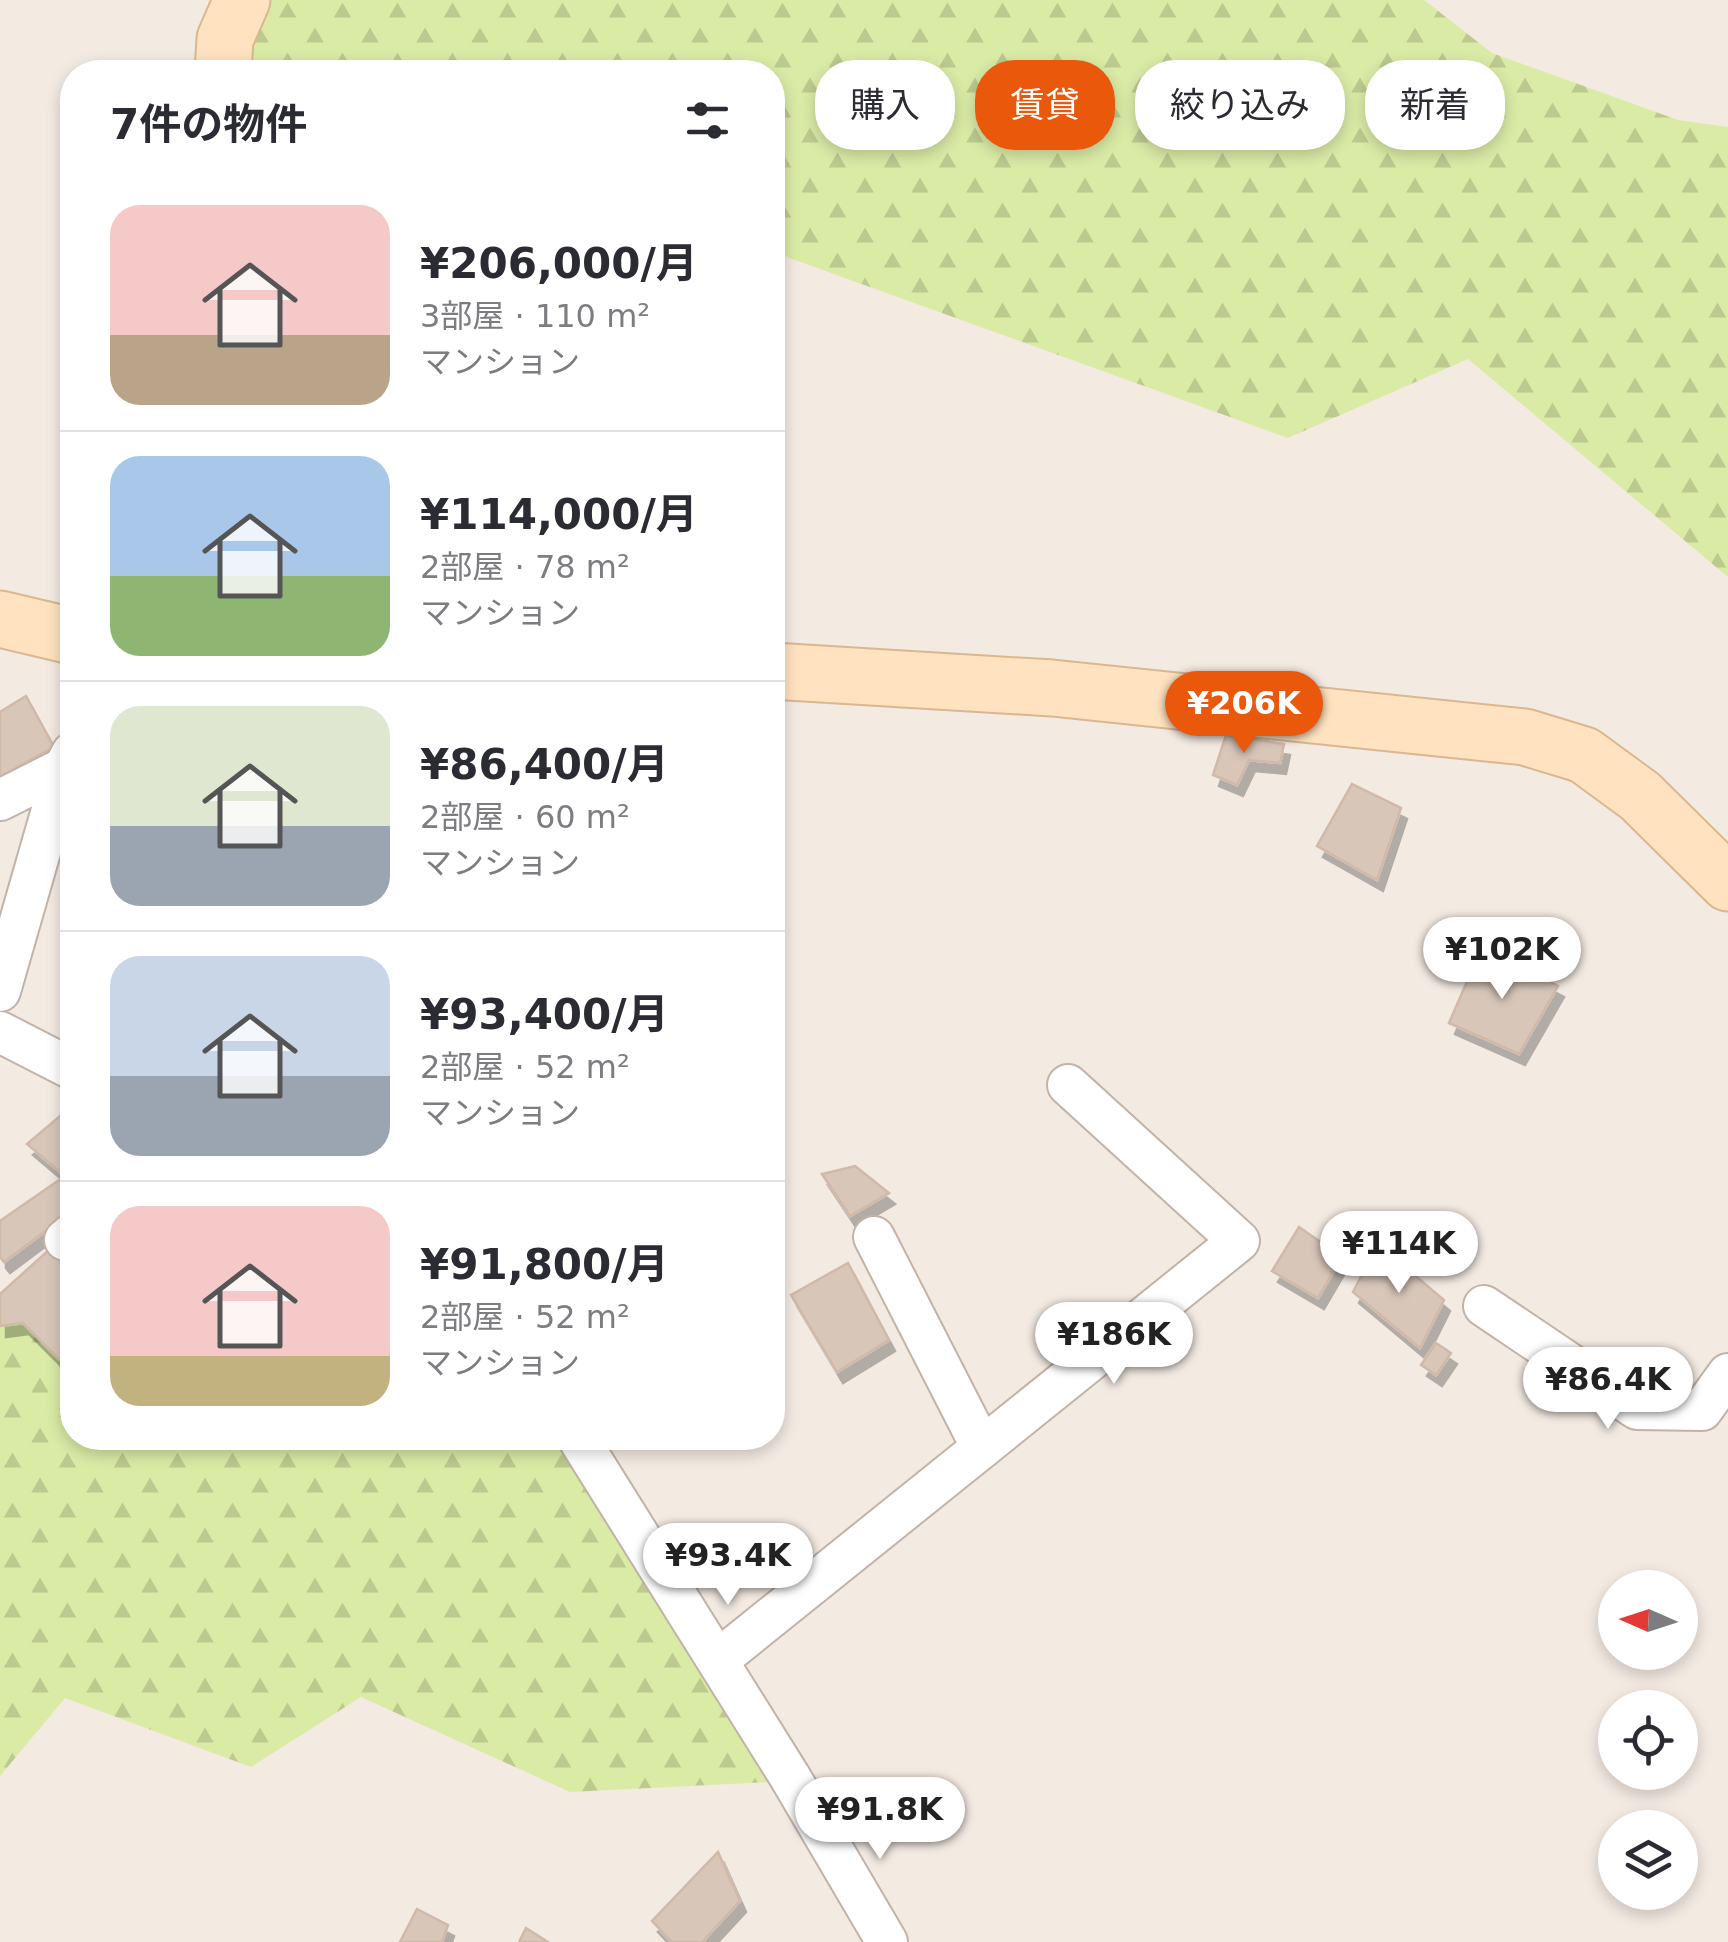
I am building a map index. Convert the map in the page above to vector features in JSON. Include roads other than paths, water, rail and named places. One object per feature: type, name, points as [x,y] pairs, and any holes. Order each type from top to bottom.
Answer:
[{"type":"street","points":[[224,60],[225,40],[242,0]]},
{"type":"street","points":[[0,620],[60,633]]},
{"type":"street","points":[[785,671],[1052,688],[1525,737],[1584,755],[1598,765],[1640,796],[1728,883]]},
{"type":"street","points":[[0,800],[60,766]]},
{"type":"street","points":[[0,991],[60,788]]},
{"type":"street","points":[[0,1032],[60,1063]]},
{"type":"street","points":[[718,1660],[1239,1241],[1068,1085]]},
{"type":"street","points":[[874,1237],[982,1448]]},
{"type":"street","points":[[1484,1306],[1637,1409],[1702,1410],[1728,1374]]},
{"type":"street","points":[[586,1450],[718,1660],[887,1942]]}]
